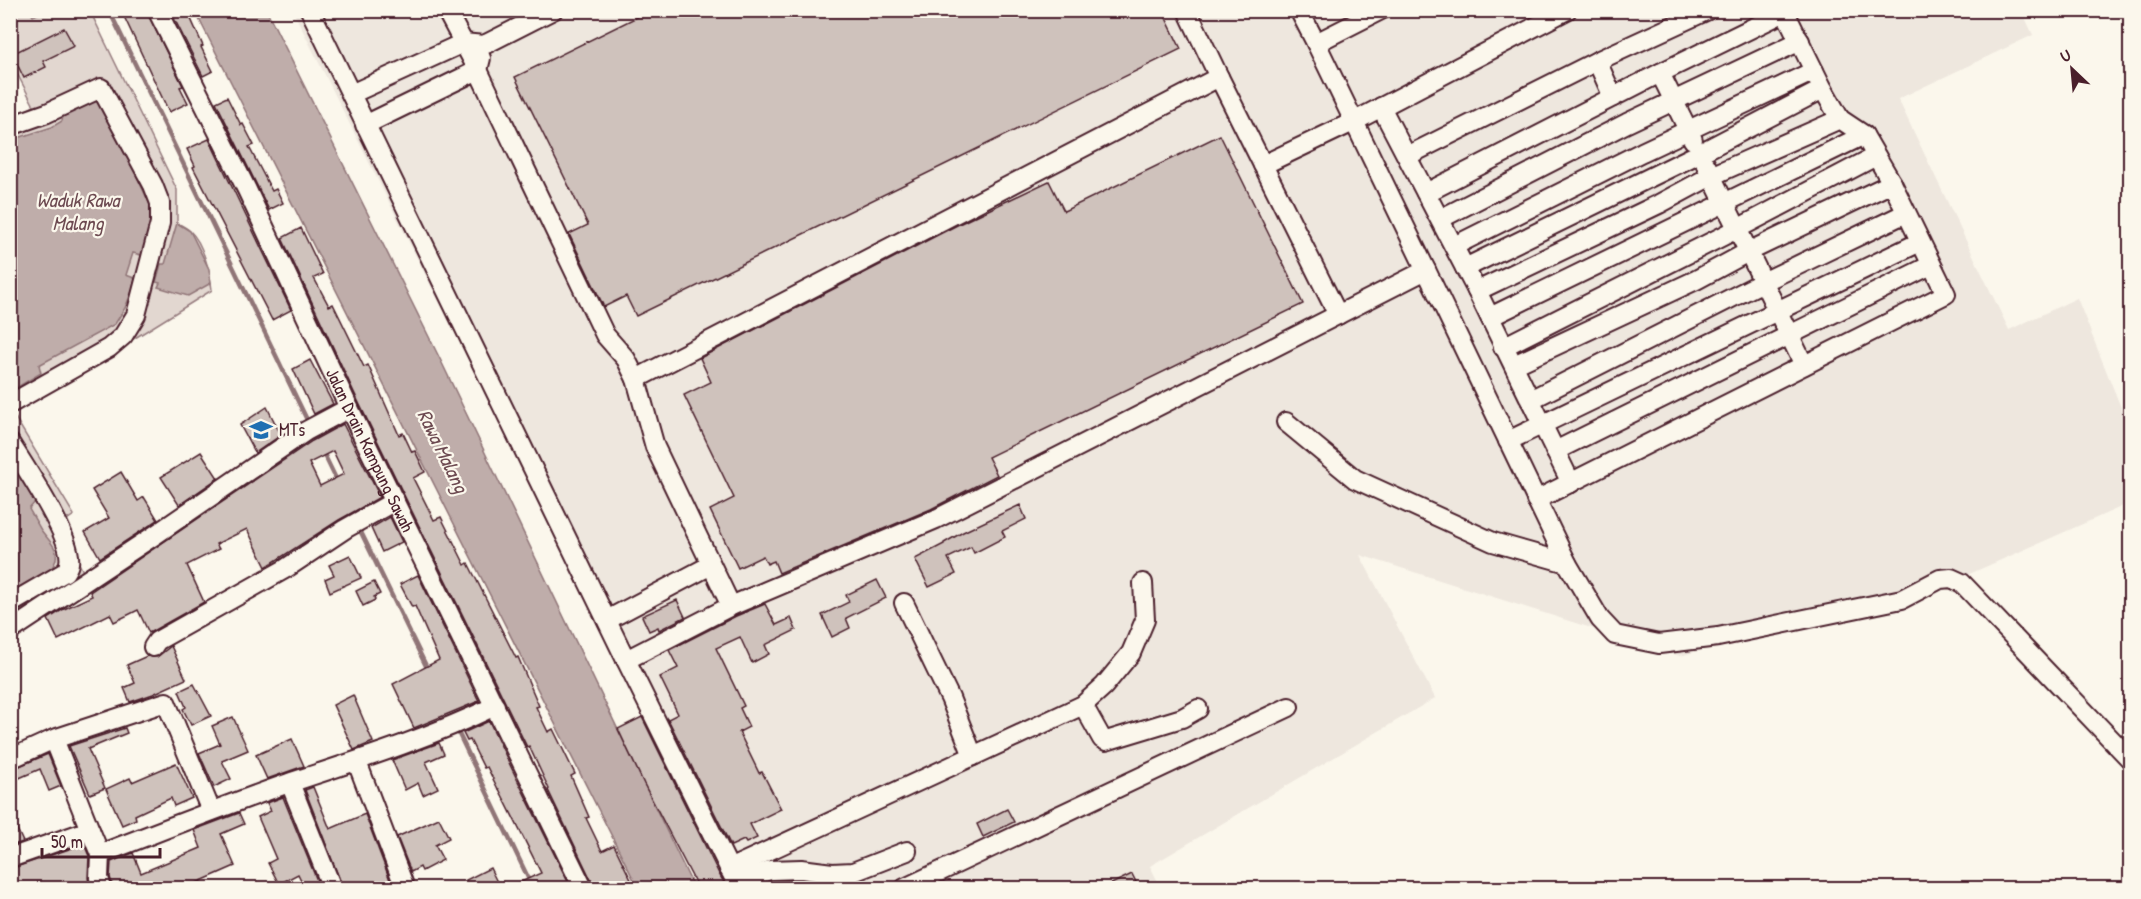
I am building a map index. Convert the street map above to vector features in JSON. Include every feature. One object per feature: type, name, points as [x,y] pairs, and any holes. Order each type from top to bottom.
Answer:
[{"type":"street","name":"Jalan Drain Kampung Sawah","points":[[157,10],[247,190],[349,408],[583,888]]},
{"type":"street","points":[[310,10],[735,880]]},
{"type":"street","points":[[446,10],[478,70],[605,335],[626,358],[636,379],[654,447],[731,606]]},
{"type":"street","points":[[351,94],[463,43],[484,45],[553,10]]},
{"type":"street","points":[[1187,10],[1338,315]]},
{"type":"street","points":[[1299,10],[1567,563],[1600,619],[1615,635],[1659,644],[1718,637],[1902,599],[1940,579],[1951,578],[1962,583],[2130,759]]},
{"type":"street","points":[[1316,43],[1381,10]]},
{"type":"street","points":[[1263,165],[1353,122],[1567,10]]},
{"type":"street","points":[[1407,156],[1597,61],[1708,10]]},
{"type":"street","points":[[1426,193],[1785,11],[1823,89],[1840,118],[1864,135],[1892,183],[1946,294],[1536,500]]},
{"type":"street","points":[[1440,219],[1674,100],[1800,41]]},
{"type":"street","points":[[478,70],[484,45]]},
{"type":"street","points":[[1597,61],[1613,97]]},
{"type":"street","points":[[365,125],[478,70]]},
{"type":"street","points":[[1454,246],[1814,71]]},
{"type":"street","points":[[1660,73],[1804,366]]},
{"type":"street","points":[[636,379],[1219,77]]},
{"type":"street","points":[[10,126],[47,113],[101,88],[153,185],[160,203],[160,223],[136,315],[123,336],[109,348],[10,404]]},
{"type":"street","points":[[1465,268],[1700,153],[1823,89]]},
{"type":"street","points":[[1381,107],[1477,291],[1570,483]]},
{"type":"street","points":[[1477,291],[1659,204],[1711,176],[1840,118]]},
{"type":"street","points":[[1490,317],[1864,135]]},
{"type":"street","points":[[1503,347],[1876,156]]},
{"type":"street","points":[[1514,365],[1696,280],[1748,252],[1892,183]]},
{"type":"street","points":[[1530,400],[1763,282],[1906,213]]},
{"type":"street","points":[[1508,441],[1920,242]]},
{"type":"street","points":[[1555,451],[1931,265]]},
{"type":"street","points":[[626,660],[731,606],[936,519],[1426,270]]},
{"type":"street","points":[[10,631],[174,523],[306,431],[349,408]]},
{"type":"street","points":[[1286,422],[1354,479],[1493,542],[1567,563]]},
{"type":"street","points":[[10,443],[48,503],[68,551],[70,562],[65,572],[10,604]]},
{"type":"street","points":[[153,647],[157,641],[285,569],[345,529],[396,501]]},
{"type":"street","points":[[607,620],[711,565]]},
{"type":"street","points":[[735,880],[974,756],[1083,705],[1104,686],[1131,653],[1145,620],[1143,583]]},
{"type":"street","points":[[37,589],[46,608]]},
{"type":"street","points":[[904,603],[950,698],[974,756]]},
{"type":"street","points":[[10,759],[54,739],[166,702],[211,811]]},
{"type":"street","points":[[1083,705],[1102,739],[1106,741],[1182,718],[1198,709]]},
{"type":"street","points":[[100,854],[211,811],[357,762],[495,706]]},
{"type":"street","points":[[905,888],[1289,707]]},
{"type":"street","points":[[54,739],[100,854],[99,878],[102,888]]},
{"type":"street","points":[[357,762],[405,888]]},
{"type":"street","points":[[290,783],[332,888]]},
{"type":"street","points":[[10,858],[90,830]]},
{"type":"street","points":[[735,880],[770,870],[853,872],[908,851]]},
{"type":"shaded area","points":[[11,11],[30,11],[33,16],[44,11],[90,11],[177,190],[177,223],[190,231],[199,243],[208,267],[212,290],[13,414],[74,515],[61,524],[85,576],[11,622],[10,119],[34,106],[11,62]]},
{"type":"shaded area","points":[[293,11],[2022,11],[2033,35],[1898,99],[2009,330],[2077,298],[2130,430],[2130,503],[1949,583],[1680,656],[1360,555],[1435,698],[1150,866],[1161,888],[733,888]]},
{"type":"water","name":"Rawa Malang","points":[[195,11],[267,11],[441,361],[694,888],[638,888]]},
{"type":"water","name":"Waduk Rawa Malang","points":[[98,93],[151,207],[151,225],[145,256],[133,253],[126,275],[137,279],[125,308],[115,324],[39,365],[41,373],[11,391],[11,140],[52,127],[62,121],[64,111]]},
{"type":"water","points":[[177,223],[190,231],[209,269],[211,283],[188,296],[158,287],[160,283],[156,282],[161,264],[165,264]]},
{"type":"water","points":[[10,462],[35,502],[29,509],[41,530],[54,546],[56,557],[54,565],[42,577],[10,595]]},
{"type":"building","points":[[121,10],[146,10],[183,86],[180,87],[188,103],[169,112]]},
{"type":"building","points":[[170,10],[187,10],[213,71],[203,76]]},
{"type":"building","points":[[651,10],[1162,10],[1181,49],[636,316],[626,296],[604,307],[569,234],[588,225],[515,77]]},
{"type":"building","points":[[64,28],[74,46],[43,61],[46,67],[24,78],[12,54]]},
{"type":"building","points":[[227,97],[254,145],[249,147],[272,191],[276,189],[283,203],[269,210],[216,102]]},
{"type":"building","points":[[1220,135],[1303,304],[988,457],[997,475],[931,509],[779,573],[774,561],[767,564],[763,556],[738,568],[710,510],[734,498],[684,395],[711,382],[700,358],[961,223],[1049,181],[1064,211]]},
{"type":"building","points":[[209,139],[291,310],[272,320],[193,167],[195,166],[187,149]]},
{"type":"building","points":[[301,228],[323,274],[314,278],[329,306],[333,304],[364,367],[368,365],[399,435],[403,433],[425,472],[413,478],[434,520],[441,517],[465,565],[468,563],[516,658],[518,657],[539,706],[536,707],[548,732],[553,729],[575,774],[571,776],[589,817],[586,818],[602,851],[614,845],[635,888],[595,888],[529,746],[527,747],[359,403],[282,238]]},
{"type":"building","points":[[310,360],[333,404],[314,414],[293,369]]},
{"type":"building","name":"MTs","points":[[267,407],[281,435],[255,453],[240,425]]},
{"type":"building","points":[[343,424],[380,497],[339,520],[266,567],[247,529],[216,544],[219,549],[187,565],[204,602],[149,633],[138,610],[114,622],[110,614],[58,640],[48,619],[92,596],[90,592],[312,441]],"holes":[[[333,451],[344,474],[320,486],[309,463]]]},
{"type":"building","points":[[201,452],[218,478],[179,505],[161,477]]},
{"type":"building","points":[[121,472],[138,501],[144,497],[158,520],[100,558],[85,532],[109,518],[92,490]]},
{"type":"building","points":[[1020,505],[1026,519],[1002,531],[1005,537],[974,553],[971,547],[948,558],[956,574],[929,587],[915,559],[963,532]]},
{"type":"building","points":[[390,517],[402,542],[382,552],[371,528]]},
{"type":"building","points":[[350,555],[361,578],[330,592],[325,579],[334,575],[329,565]]},
{"type":"building","points":[[418,575],[479,701],[414,728],[393,684],[439,660],[415,606],[412,607],[400,584]]},
{"type":"building","points":[[877,580],[886,598],[846,618],[850,628],[832,637],[822,615],[849,602],[846,595]]},
{"type":"building","points":[[374,582],[380,594],[374,597],[375,600],[363,606],[356,591]]},
{"type":"building","points":[[677,600],[685,617],[659,630],[658,627],[649,631],[642,616]]},
{"type":"building","points":[[765,604],[776,625],[791,618],[796,630],[765,645],[769,654],[752,663],[740,637],[716,648],[744,706],[740,708],[749,727],[739,732],[759,773],[762,772],[781,809],[750,824],[757,838],[746,843],[744,840],[731,846],[668,719],[678,714],[660,677],[678,668],[669,650]]},
{"type":"building","points":[[171,646],[186,679],[130,702],[124,688],[135,683],[127,665],[147,656],[157,657]]},
{"type":"building","points":[[194,684],[211,716],[191,725],[183,709],[186,707],[179,691]]},
{"type":"building","points":[[353,695],[373,742],[354,750],[333,705]]},
{"type":"building","points":[[233,717],[248,750],[222,761],[231,779],[214,787],[199,753],[220,744],[212,726]]},
{"type":"building","points":[[642,717],[727,888],[698,888],[644,784],[618,729]]},
{"type":"building","points":[[489,721],[571,888],[508,888],[541,873],[487,767],[484,768],[470,740],[467,741],[463,733]]},
{"type":"building","points":[[125,728],[127,733],[88,749],[105,788],[90,794],[69,746]]},
{"type":"building","points":[[292,739],[304,766],[267,779],[256,755]]},
{"type":"building","points":[[439,743],[444,754],[426,762],[438,788],[423,795],[418,783],[405,790],[392,760]]},
{"type":"building","points":[[48,754],[61,786],[49,791],[40,769],[10,782],[10,770]]},
{"type":"building","points":[[176,763],[192,798],[174,806],[171,798],[135,815],[136,819],[122,825],[106,789],[130,778],[132,782]]},
{"type":"building","points":[[313,787],[330,829],[365,814],[393,888],[343,888],[305,790]]},
{"type":"building","points":[[283,797],[320,888],[305,888],[298,874],[279,884],[268,863],[276,859],[258,817],[271,811],[267,803]]},
{"type":"building","points":[[1007,809],[1014,822],[983,837],[977,824]]},
{"type":"building","points":[[239,813],[244,824],[221,834],[235,866],[185,888],[113,888],[110,877],[111,862],[133,853],[141,873],[201,848],[194,830]]},
{"type":"building","points":[[10,814],[23,842],[10,846]]},
{"type":"building","points":[[439,818],[449,838],[435,845],[443,860],[422,871],[420,867],[411,872],[397,837]]},
{"type":"building","points":[[84,844],[89,856],[90,888],[15,888],[10,869]]},
{"type":"building","points":[[490,868],[500,888],[470,888],[466,880]]},
{"type":"building","points":[[1132,874],[1139,888],[1103,888]]},
{"type":"building","points":[[794,880],[798,888],[759,888],[774,881]]},
{"type":"waterway","points":[[109,10],[309,424]]},
{"type":"waterway","points":[[322,450],[338,483]]},
{"type":"waterway","points":[[358,526],[428,670]]},
{"type":"waterway","points":[[456,728],[533,888]]},
{"type":"place","name":"MTs","points":[[261,430]]}]
